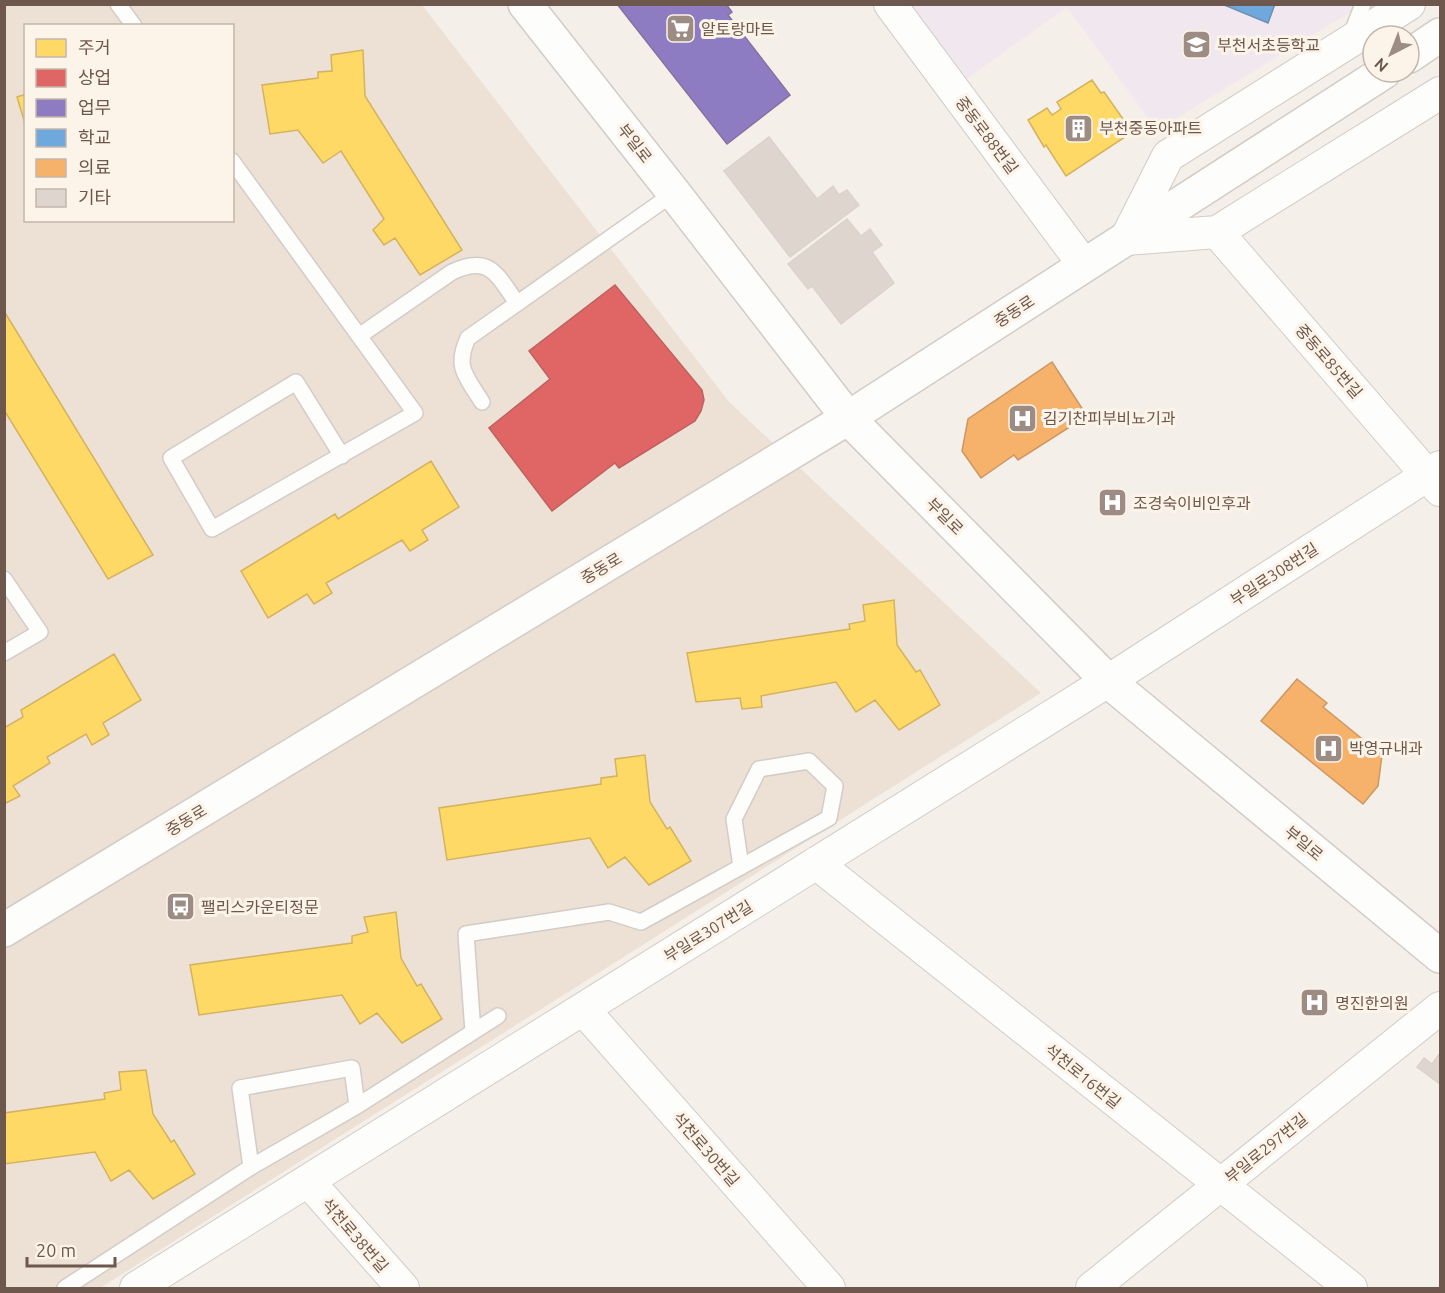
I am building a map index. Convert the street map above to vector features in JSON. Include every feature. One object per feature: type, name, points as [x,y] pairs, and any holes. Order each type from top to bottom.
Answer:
[{"type":"street","name":"부일로","points":[[525,4],[848,418],[1108,681],[1440,956]]},
{"type":"street","name":"중동로88번길","points":[[890,4],[1084,266]]},
{"type":"street","points":[[1126,239],[1168,156],[1409,4]]},
{"type":"street","points":[[1421,48],[1440,35]]},
{"type":"street","name":"중동로","points":[[4,930],[848,418],[1365,84]]},
{"type":"street","points":[[1126,239],[1217,232],[1440,93]]},
{"type":"street","name":"중동로85번길","points":[[1217,232],[1436,477]]},
{"type":"street","name":"부일로308번길","points":[[1108,681],[1436,477]]},
{"type":"street","name":"부일로307번길","points":[[136,1288],[1108,681]]},
{"type":"street","name":"석천로16번길","points":[[816,863],[1351,1288]]},
{"type":"street","name":"부일로297번길","points":[[1092,1288],[1440,1008]]},
{"type":"street","name":"석천로30번길","points":[[583,1009],[829,1288]]},
{"type":"street","name":"석천로38번길","points":[[308,1181],[403,1288]]},
{"type":"lane","points":[[118,4],[133,24]]},
{"type":"lane","points":[[1348,43],[1363,4]]},
{"type":"lane","points":[[234,165],[415,413],[342,456],[212,529],[171,458],[296,382],[342,456]]},
{"type":"lane","points":[[482,402],[462,370],[461,352],[468,338],[674,193]]},
{"type":"lane","points":[[359,336],[452,272],[466,265],[483,265],[495,272],[517,303]]},
{"type":"lane","points":[[4,579],[40,632],[4,653]]},
{"type":"lane","points":[[473,1032],[466,934],[609,912],[641,922],[741,867],[829,818],[835,786],[809,761],[759,769],[734,819],[741,867]]},
{"type":"lane","points":[[66,1288],[251,1167],[357,1106],[498,1016]]},
{"type":"lane","points":[[251,1167],[240,1088],[352,1068],[357,1106]]},
{"type":"shaded area","points":[[5,5],[422,5],[730,403],[1041,693],[100,1288],[5,1288]]},
{"type":"shaded area","name":"부천서초등학교","points":[[907,5],[1354,5],[1352,11],[1157,130],[1067,7],[965,80]]},
{"type":"building: 주거","points":[[363,50],[365,96],[462,250],[420,275],[395,238],[384,245],[373,230],[384,219],[341,151],[323,163],[298,130],[270,134],[262,85],[318,78],[318,72],[332,71],[331,55]]},
{"type":"building: 주거","name":"부천중동아파트","points":[[1092,80],[1101,93],[1104,92],[1123,119],[1119,121],[1128,135],[1066,176],[1046,145],[1044,147],[1028,120],[1047,108],[1052,115],[1061,109],[1057,102]]},
{"type":"building: 주거","points":[[24,95],[24,120],[17,97]]},
{"type":"building: 주거","points":[[4,311],[153,555],[108,579],[4,410]]},
{"type":"building: 주거","points":[[431,461],[459,507],[422,530],[428,540],[410,551],[402,540],[326,583],[332,593],[314,604],[307,594],[268,618],[241,571],[335,514],[338,519]]},
{"type":"building: 주거","points":[[894,600],[897,645],[916,672],[920,670],[940,705],[899,730],[875,700],[856,712],[836,682],[761,696],[762,707],[742,709],[740,698],[696,702],[687,653],[850,629],[849,624],[865,621],[863,605]]},
{"type":"building: 주거","points":[[114,654],[141,700],[103,723],[109,735],[92,745],[86,734],[47,757],[50,763],[13,786],[20,796],[4,804],[4,728],[23,717],[21,710]]},
{"type":"building: 주거","points":[[645,755],[650,802],[667,829],[670,827],[691,861],[649,885],[625,857],[608,868],[590,838],[447,860],[439,808],[601,784],[601,778],[617,776],[615,759]]},
{"type":"building: 주거","points":[[396,912],[401,958],[417,986],[421,984],[442,1019],[402,1043],[377,1013],[360,1024],[342,995],[199,1015],[190,965],[352,943],[352,936],[368,932],[364,917]]},
{"type":"building: 주거","points":[[146,1070],[153,1114],[171,1142],[174,1140],[195,1174],[153,1199],[129,1170],[111,1181],[95,1152],[4,1164],[4,1113],[105,1099],[104,1093],[121,1090],[119,1072]]},
{"type":"building: 상업","points":[[615,285],[702,390],[704,400],[701,411],[695,421],[619,468],[615,463],[552,511],[489,428],[550,379],[529,351]]},
{"type":"building: 업무","points":[[617,4],[726,4],[732,12],[728,15],[790,95],[727,144]]},
{"type":"building: 학교","points":[[1222,4],[1275,4],[1268,23]]},
{"type":"building: 의료","points":[[1052,362],[1087,416],[1018,460],[1014,455],[981,478],[962,451],[968,419]]},
{"type":"building: 의료","points":[[1297,679],[1327,703],[1323,707],[1382,755],[1378,786],[1363,804],[1261,721]]},
{"type":"building: 기타","points":[[769,137],[817,199],[833,186],[839,195],[847,190],[859,205],[790,257],[724,171]]},
{"type":"building: 기타","points":[[847,219],[861,236],[870,229],[882,245],[872,252],[894,283],[841,324],[812,286],[808,289],[788,264]]},
{"type":"building: 기타","points":[[1440,1053],[1440,1084],[1417,1067],[1424,1058],[1432,1064]]},
{"type":"place","name":"알토랑마트","points":[[680,29]]},
{"type":"place","name":"부천서초등학교","points":[[1196,45]]},
{"type":"place","name":"부천중동아파트","points":[[1078,128]]},
{"type":"place","name":"김기찬피부비뇨기과","points":[[1022,418]]},
{"type":"place","name":"조경숙이비인후과","points":[[1112,503]]},
{"type":"place","name":"박영규내과","points":[[1328,748]]},
{"type":"place","name":"팰리스카운티정문","points":[[180,907]]},
{"type":"place","name":"명진한의원","points":[[1314,1003]]}]
